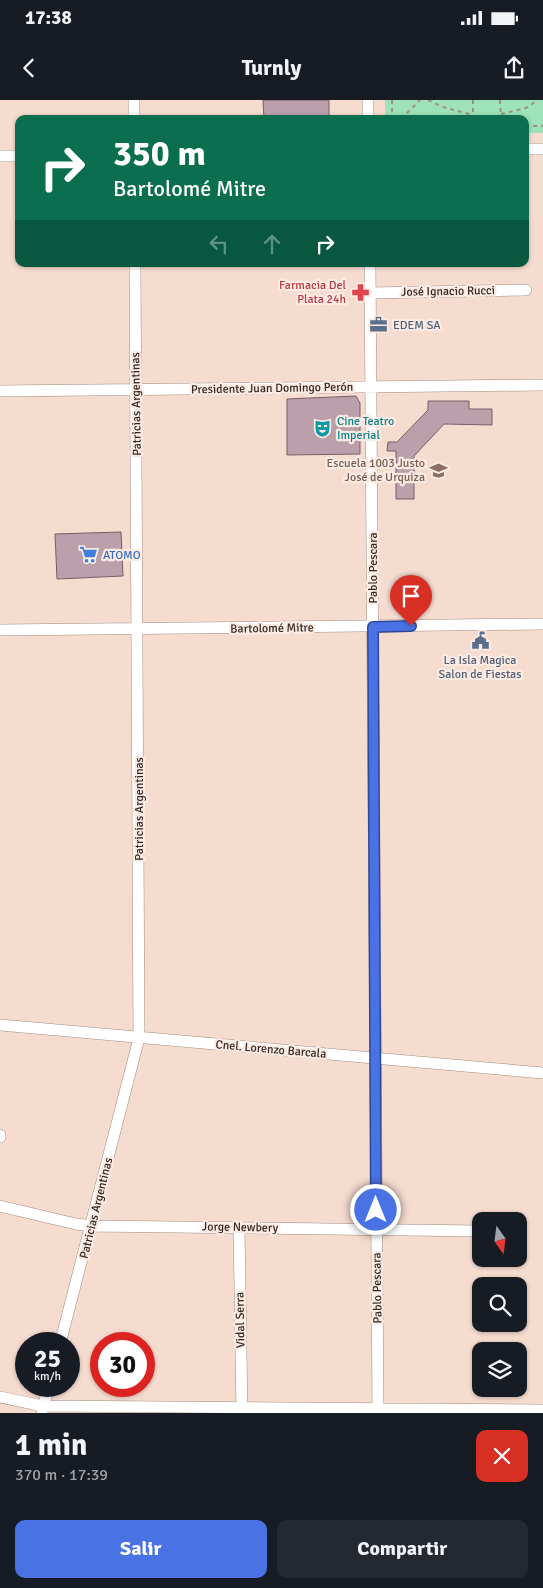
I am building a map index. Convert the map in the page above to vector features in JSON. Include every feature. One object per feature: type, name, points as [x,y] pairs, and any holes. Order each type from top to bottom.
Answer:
[{"type":"street","points":[[134,100],[134,115]]},
{"type":"street","points":[[368,100],[368,115]]},
{"type":"street","points":[[529,149],[543,149]]},
{"type":"street","points":[[0,156],[15,156]]},
{"type":"street","name":"Patricias Argentinas","points":[[63,1332],[139,1038],[135,267]]},
{"type":"street","name":"Pablo Pescara","points":[[370,267],[378,1411]]},
{"type":"street","name":"José Ignacio Rucci","points":[[370,293],[526,290]]},
{"type":"street","name":"Presidente Juan Domingo Perón","points":[[0,391],[543,385]]},
{"type":"street","name":"Bartolomé Mitre","points":[[0,630],[543,624]]},
{"type":"street","name":"Cnel. Lorenzo Barcala","points":[[0,1025],[543,1073]]},
{"type":"street","name":"Jorge Newbery","points":[[0,1206],[92,1226],[376,1228],[472,1231]]},
{"type":"street","name":"Vidal Serra","points":[[239,1227],[242,1410]]},
{"type":"street","points":[[0,1397],[42,1410],[476,1412],[543,1410]]},
{"type":"street","points":[[42,1410],[46,1397]]},
{"type":"path","points":[[392,100],[392,115]]},
{"type":"path","points":[[404,115],[420,100]]},
{"type":"path","points":[[428,100],[442,107],[473,115],[473,100]]},
{"type":"path","points":[[500,100],[501,114],[526,108],[538,100]]},
{"type":"path","points":[[529,126],[543,126]]},
{"type":"green space","points":[[385,100],[543,100],[543,133],[529,133],[529,115],[385,115]]},
{"type":"building","points":[[263,100],[329,100],[329,115],[264,115]]},
{"type":"building","name":"Cine Teatro Imperial","points":[[356,396],[360,403],[360,454],[287,455],[287,399]]},
{"type":"building","points":[[428,401],[469,401],[469,409],[492,409],[492,425],[444,424],[414,456],[414,499],[396,499],[396,451],[387,451],[388,442],[397,442],[428,410]]},
{"type":"building","name":"ATOMO","points":[[121,532],[123,576],[57,579],[55,534]]},
{"type":"place","name":"Farmacia Del Plata 24h","points":[[360,292]]},
{"type":"place","name":"EDEM SA","points":[[379,325]]},
{"type":"place","name":"Cine Teatro Imperial","points":[[323,428]]},
{"type":"place","name":"Escuela 1003 Justo José de Urquiza","points":[[439,470]]},
{"type":"place","name":"ATOMO","points":[[89,555]]},
{"type":"place","name":"La Isla Magica Salon de Fiestas","points":[[480,641]]},
{"type":"route","points":[[376,1210],[373,627],[411,626]]}]
